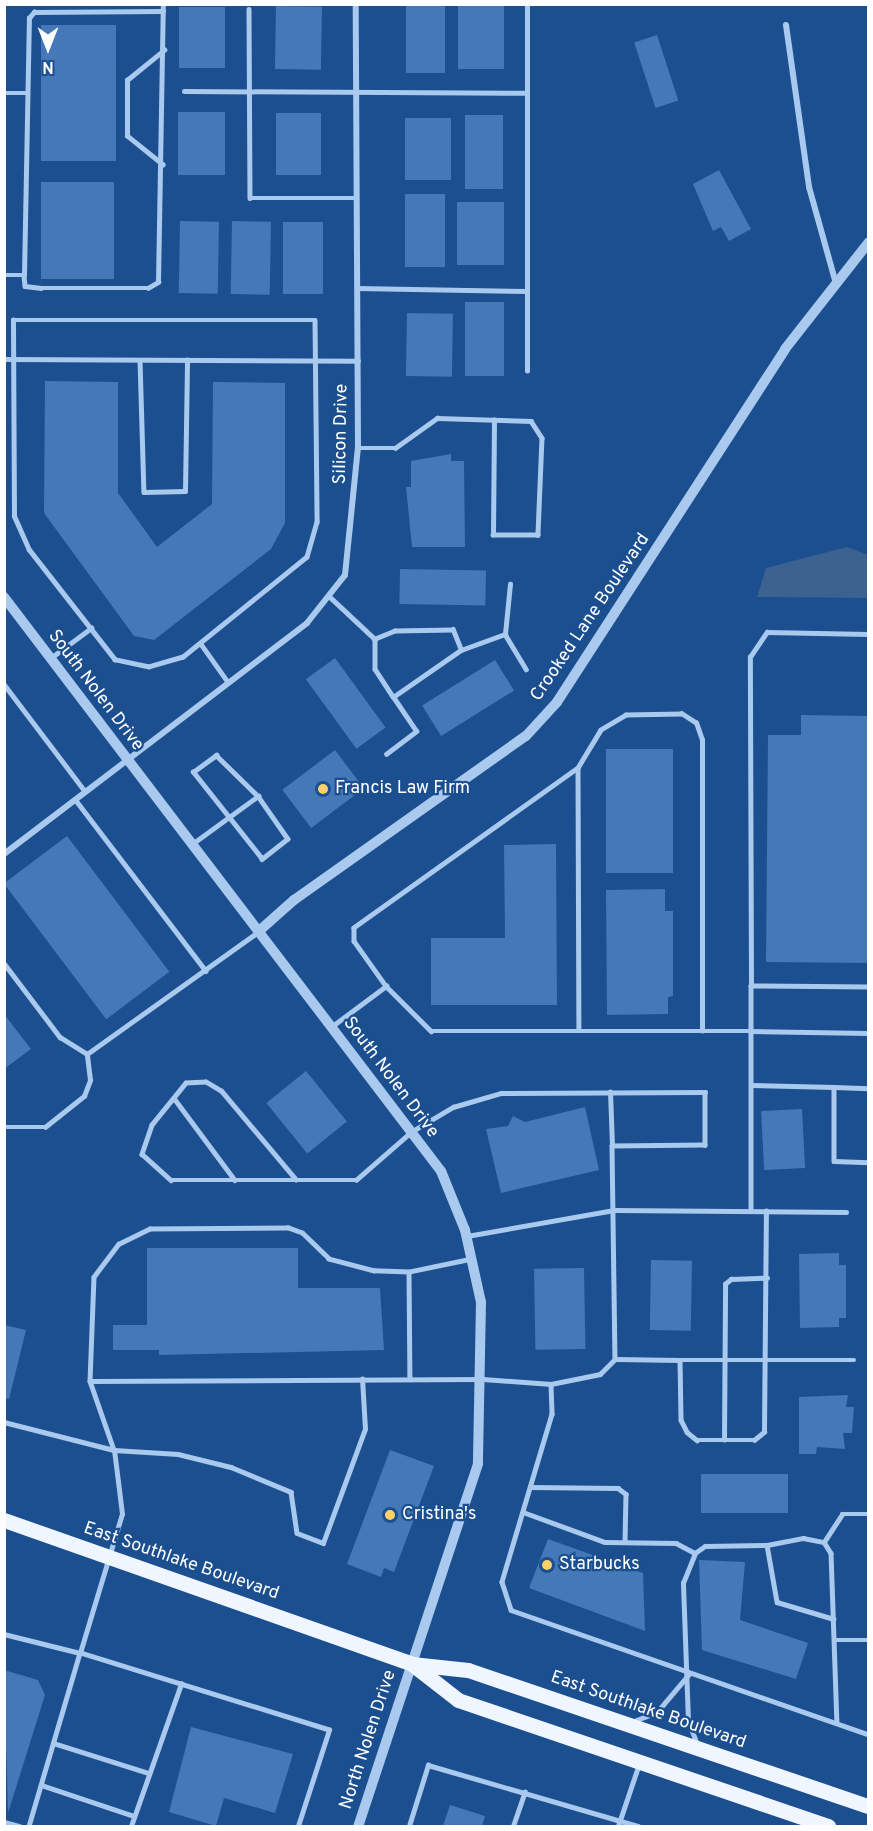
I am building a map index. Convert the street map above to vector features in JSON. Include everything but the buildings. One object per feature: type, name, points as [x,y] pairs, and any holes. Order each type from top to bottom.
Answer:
[{"type":"main road","name":"East Southlake Boulevard","points":[[4,1520],[412,1664],[468,1670],[700,1749],[867,1802]]},
{"type":"main road","name":"East Southlake Boulevard","points":[[412,1664],[458,1700],[828,1827]]},
{"type":"street","name":"Silicon Drive","points":[[4,854],[125,759],[307,623],[330,597],[345,575],[353,541],[358,448],[356,4]]},
{"type":"street","points":[[786,25],[809,187],[837,284]]},
{"type":"street","name":"Crooked Lane Boulevard","points":[[259,931],[294,900],[526,736],[557,702],[785,349],[868,243]]},
{"type":"street","name":"South Nolen Drive","points":[[4,597],[125,759],[441,1171],[467,1236],[481,1302],[483,1379],[478,1464],[412,1664]]},
{"type":"street","name":"North Nolen Drive","points":[[358,1827],[412,1664]]},
{"type":"lane","points":[[527,4],[527,371]]},
{"type":"lane","points":[[163,8],[163,165],[158,282],[148,288],[25,286],[27,28],[34,12],[163,8]]},
{"type":"lane","points":[[249,9],[250,198],[357,198]]},
{"type":"lane","points":[[163,165],[127,136],[127,80],[164,50]]},
{"type":"lane","points":[[184,91],[249,90],[356,94],[527,93]]},
{"type":"lane","points":[[4,93],[27,93]]},
{"type":"lane","points":[[4,274],[24,275]]},
{"type":"lane","points":[[357,288],[526,291]]},
{"type":"lane","points":[[13,320],[315,320],[317,522],[310,551],[295,569],[201,644],[162,666],[135,666],[115,660],[29,550],[14,516],[13,359],[13,320]]},
{"type":"lane","points":[[4,359],[358,362]]},
{"type":"lane","points":[[141,360],[144,492],[185,490],[187,360]]},
{"type":"lane","points":[[358,448],[394,448],[437,418],[531,421],[542,438],[538,535],[493,535],[494,420]]},
{"type":"lane","points":[[510,584],[505,634],[526,669]]},
{"type":"lane","points":[[330,597],[375,639],[375,669],[416,730],[386,754]]},
{"type":"lane","points":[[50,659],[91,628]]},
{"type":"lane","points":[[375,639],[395,631],[453,630],[461,650]]},
{"type":"lane","points":[[751,1211],[750,657],[767,632],[868,633]]},
{"type":"lane","points":[[393,697],[461,650],[505,634]]},
{"type":"lane","points":[[201,644],[228,682]]},
{"type":"lane","points":[[4,684],[85,791]]},
{"type":"lane","points":[[702,1031],[702,740],[696,723],[682,714],[626,715],[601,730],[578,768],[354,928],[354,940],[386,986],[430,1031],[579,1029],[702,1031],[751,1031],[868,1033]]},
{"type":"lane","points":[[216,755],[258,796],[288,839],[261,859],[193,772],[216,755]]},
{"type":"lane","points":[[578,768],[579,1029]]},
{"type":"lane","points":[[192,845],[258,796]]},
{"type":"lane","points":[[75,799],[206,971]]},
{"type":"lane","points":[[87,1054],[259,931]]},
{"type":"lane","points":[[4,963],[60,1037],[87,1054]]},
{"type":"lane","points":[[331,1027],[386,986]]},
{"type":"lane","points":[[751,986],[868,987]]},
{"type":"lane","points":[[4,1127],[45,1127],[84,1096],[90,1080],[87,1054]]},
{"type":"lane","points":[[296,1180],[221,1090],[206,1082],[186,1083],[152,1125],[142,1154],[171,1180],[235,1180],[296,1180],[356,1180],[411,1132],[453,1107],[501,1093],[705,1092],[705,1145],[612,1146]]},
{"type":"lane","points":[[751,1085],[868,1088]]},
{"type":"lane","points":[[834,1087],[834,1161],[868,1162]]},
{"type":"lane","points":[[610,1092],[615,1359]]},
{"type":"lane","points":[[174,1098],[235,1180]]},
{"type":"lane","points":[[467,1236],[614,1210],[846,1212]]},
{"type":"lane","points":[[680,1359],[681,1420],[687,1432],[698,1440],[754,1440],[764,1432],[768,1359],[766,1211]]},
{"type":"lane","points":[[29,1827],[107,1557],[122,1514],[114,1450],[90,1381],[94,1277],[119,1244],[150,1229],[288,1228],[302,1233],[329,1259],[374,1271],[409,1272],[472,1259]]},
{"type":"lane","points":[[409,1272],[411,1379]]},
{"type":"lane","points":[[724,1440],[725,1284],[731,1279],[767,1278]]},
{"type":"lane","points":[[90,1381],[483,1379],[551,1384],[600,1374],[615,1359],[854,1360]]},
{"type":"lane","points":[[4,1422],[114,1450],[178,1454],[231,1467],[291,1492],[297,1533],[323,1543],[365,1429],[363,1379]]},
{"type":"lane","points":[[551,1384],[552,1414],[502,1582],[511,1610],[689,1674],[868,1734]]},
{"type":"lane","points":[[530,1487],[618,1488],[626,1494],[625,1542]]},
{"type":"lane","points":[[523,1512],[605,1542],[676,1543],[695,1554]]},
{"type":"lane","points":[[824,1542],[842,1514],[868,1514]]},
{"type":"lane","points":[[700,1749],[688,1721],[689,1674],[683,1584],[695,1554],[705,1546],[768,1545],[803,1538],[824,1542],[831,1553],[837,1723]]},
{"type":"lane","points":[[768,1545],[777,1602],[834,1619]]},
{"type":"lane","points":[[4,1634],[80,1653],[329,1730],[298,1827]]},
{"type":"lane","points":[[834,1640],[868,1640]]},
{"type":"lane","points":[[624,1723],[657,1712],[689,1674]]},
{"type":"lane","points":[[131,1827],[181,1684]]},
{"type":"lane","points":[[53,1743],[149,1773]]},
{"type":"lane","points":[[618,1827],[640,1762]]},
{"type":"lane","points":[[409,1827],[428,1765],[638,1827]]},
{"type":"lane","points":[[41,1785],[134,1816]]},
{"type":"lane","points":[[513,1827],[525,1792]]},
{"type":"lane","points":[[4,1822],[20,1827]]},
{"type":"water","points":[[847,547],[868,555],[868,598],[757,597],[766,568]]},
{"type":"place","name":"Francis Law Firm","points":[[323,789]]},
{"type":"place","name":"Cristina's","points":[[390,1515]]},
{"type":"place","name":"Starbucks","points":[[547,1565]]}]
